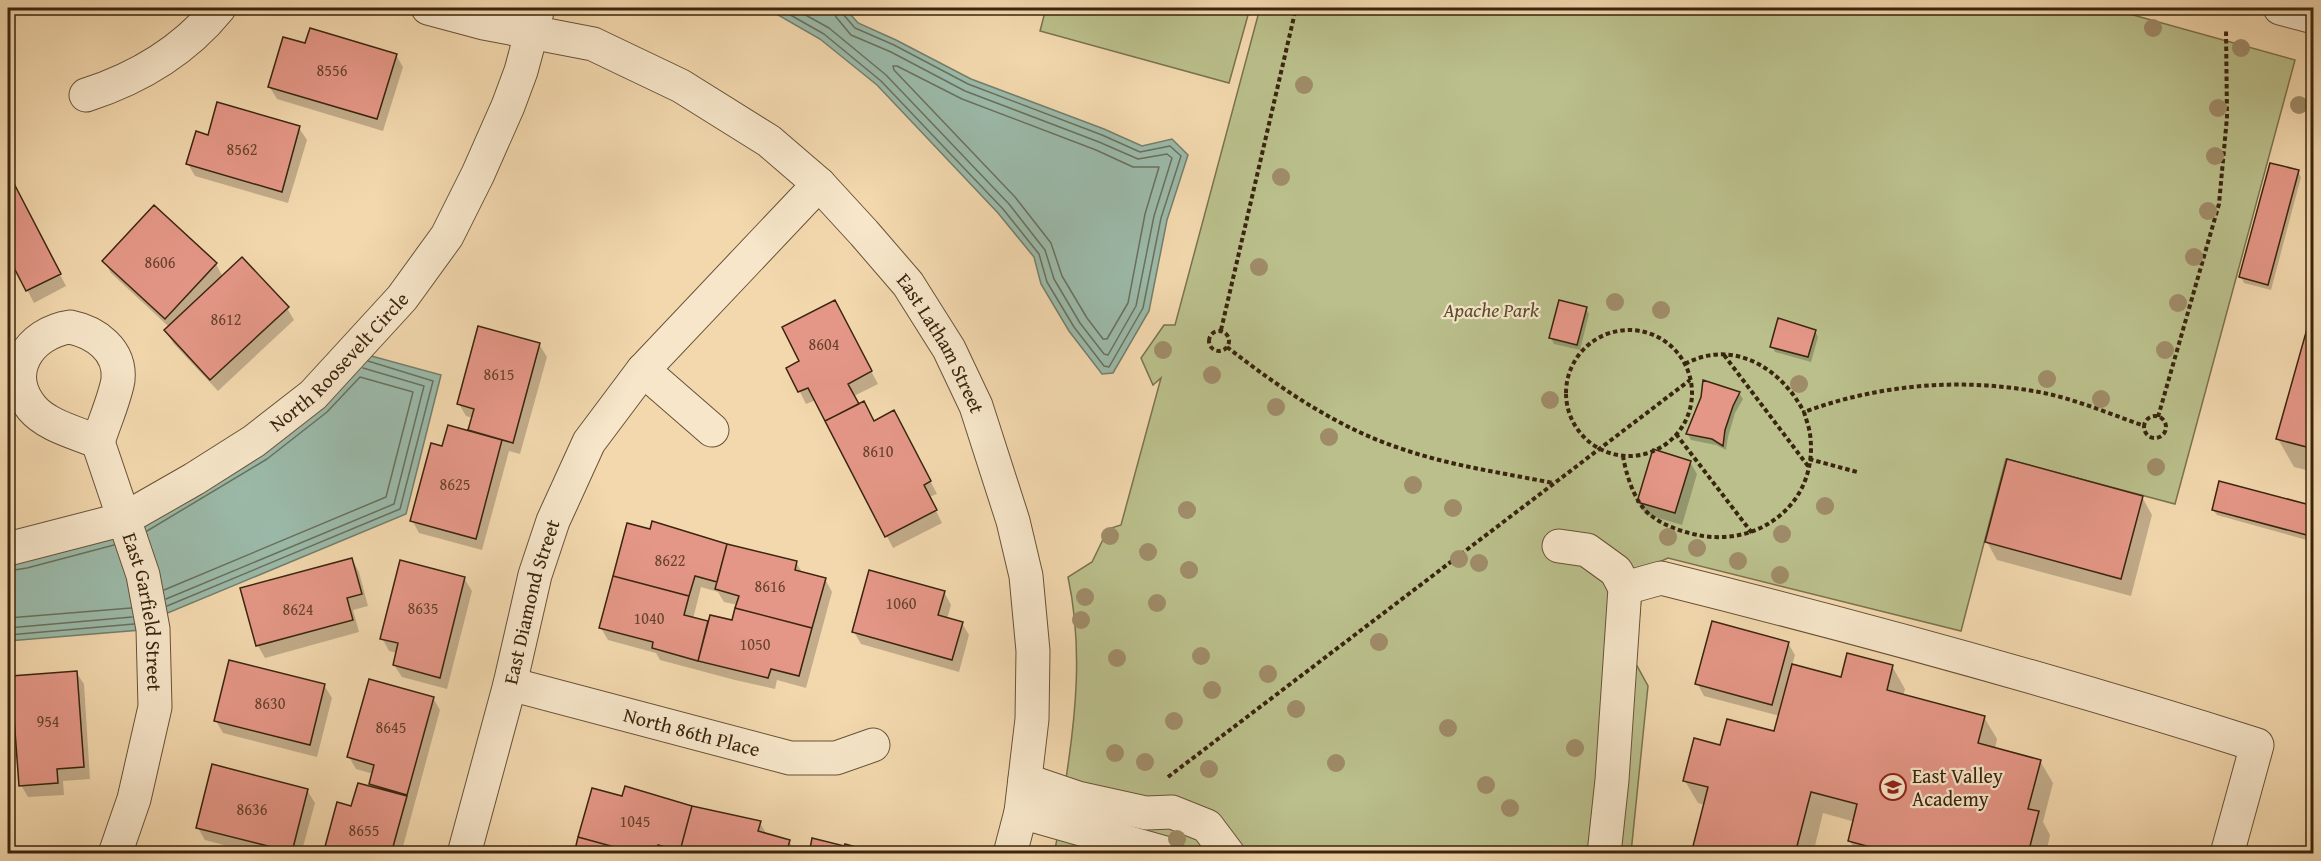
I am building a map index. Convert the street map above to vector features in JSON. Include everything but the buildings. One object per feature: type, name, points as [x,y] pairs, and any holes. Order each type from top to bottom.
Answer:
[{"type":"street","points":[[86,95],[114,86],[166,58],[190,39],[219,8]]},
{"type":"street","name":"East Latham Street","points":[[428,8],[484,23],[535,20],[594,44],[681,86],[769,141],[819,184],[908,284],[950,350],[976,406],[1013,522],[1026,576],[1032,651],[1032,719],[1021,812],[1010,854]]},
{"type":"street","points":[[2280,8],[2313,17]]},
{"type":"street","name":"North Roosevelt Circle","points":[[8,549],[124,519],[254,441],[304,401],[402,298],[447,236],[478,174],[514,88],[535,20]]},
{"type":"street","name":"East Diamond Street","points":[[464,854],[510,684],[535,575],[554,521],[589,442],[643,370],[819,184]]},
{"type":"street","points":[[643,370],[712,430]]},
{"type":"street","name":"East Garfield Street","points":[[98,442],[143,575],[152,619],[155,707],[134,799],[115,854]]},
{"type":"street","points":[[1559,546],[1587,550],[1616,571],[1625,588],[1605,854]]},
{"type":"street","points":[[1625,588],[1661,578],[1672,580],[2100,696],[2257,745],[2227,854]]},
{"type":"street","name":"North 86th Place","points":[[510,684],[790,758],[836,758],[873,745]]},
{"type":"street","points":[[1025,780],[1078,798],[1112,806],[1146,813],[1172,812],[1206,826],[1228,854]]},
{"type":"street","points":[[1021,812],[1169,854]]},
{"type":"path","points":[[1221,330],[1296,8]]},
{"type":"path","points":[[2158,417],[2219,204],[2227,117],[2226,29]]},
{"type":"path","points":[[1221,330],[1230,338],[1227,347],[1220,351],[1210,346],[1211,334],[1221,330]]},
{"type":"path","points":[[1627,330],[1644,331],[1660,338],[1674,348],[1685,364],[1690,380],[1692,394],[1689,412],[1676,434],[1656,450],[1640,455],[1623,456],[1599,448],[1580,431],[1571,417],[1567,400],[1567,382],[1572,366],[1582,351],[1594,340],[1610,333],[1627,330]]},
{"type":"path","points":[[1227,347],[1270,380],[1306,403],[1382,442],[1454,464],[1552,483]]},
{"type":"path","points":[[1623,456],[1635,493],[1647,513],[1692,534],[1729,538],[1752,533],[1780,517],[1794,502],[1803,484],[1808,466],[1810,433],[1804,412],[1787,385],[1776,375],[1747,359],[1707,355],[1685,364]]},
{"type":"path","points":[[1724,355],[1808,466]]},
{"type":"path","points":[[1165,779],[1690,380]]},
{"type":"path","points":[[1804,412],[1838,400],[1879,391],[1922,386],[1977,385],[2047,394],[2145,426]]},
{"type":"path","points":[[2158,417],[2165,423],[2165,430],[2162,435],[2155,438],[2149,436],[2145,431],[2145,426],[2148,418],[2158,417]]},
{"type":"path","points":[[1676,434],[1752,533]]},
{"type":"path","points":[[1809,459],[1857,472]]},
{"type":"green space","points":[[1046,8],[1250,8],[1229,83],[1040,31]]},
{"type":"green space","name":"Apache Park","points":[[1260,8],[2108,8],[2295,60],[2175,504],[2006,459],[1961,631],[1668,558],[1650,566],[1641,599],[1635,662],[1648,686],[1631,853],[1054,854],[1075,707],[1077,655],[1073,603],[1068,577],[1092,562],[1108,529],[1121,525],[1161,378],[1153,385],[1141,358],[1164,325],[1175,325]]},
{"type":"water","points":[[766,8],[845,8],[858,23],[971,79],[1104,129],[1142,146],[1172,139],[1188,155],[1167,220],[1149,311],[1113,373],[1102,374],[1069,331],[1041,284],[1034,257],[998,213],[877,85],[820,39]]},
{"type":"water","points":[[353,351],[441,375],[406,514],[153,619],[153,629],[8,641],[8,549],[124,519]]},
{"type":"place","name":"East Valley Academy","points":[[1893,787]]}]
